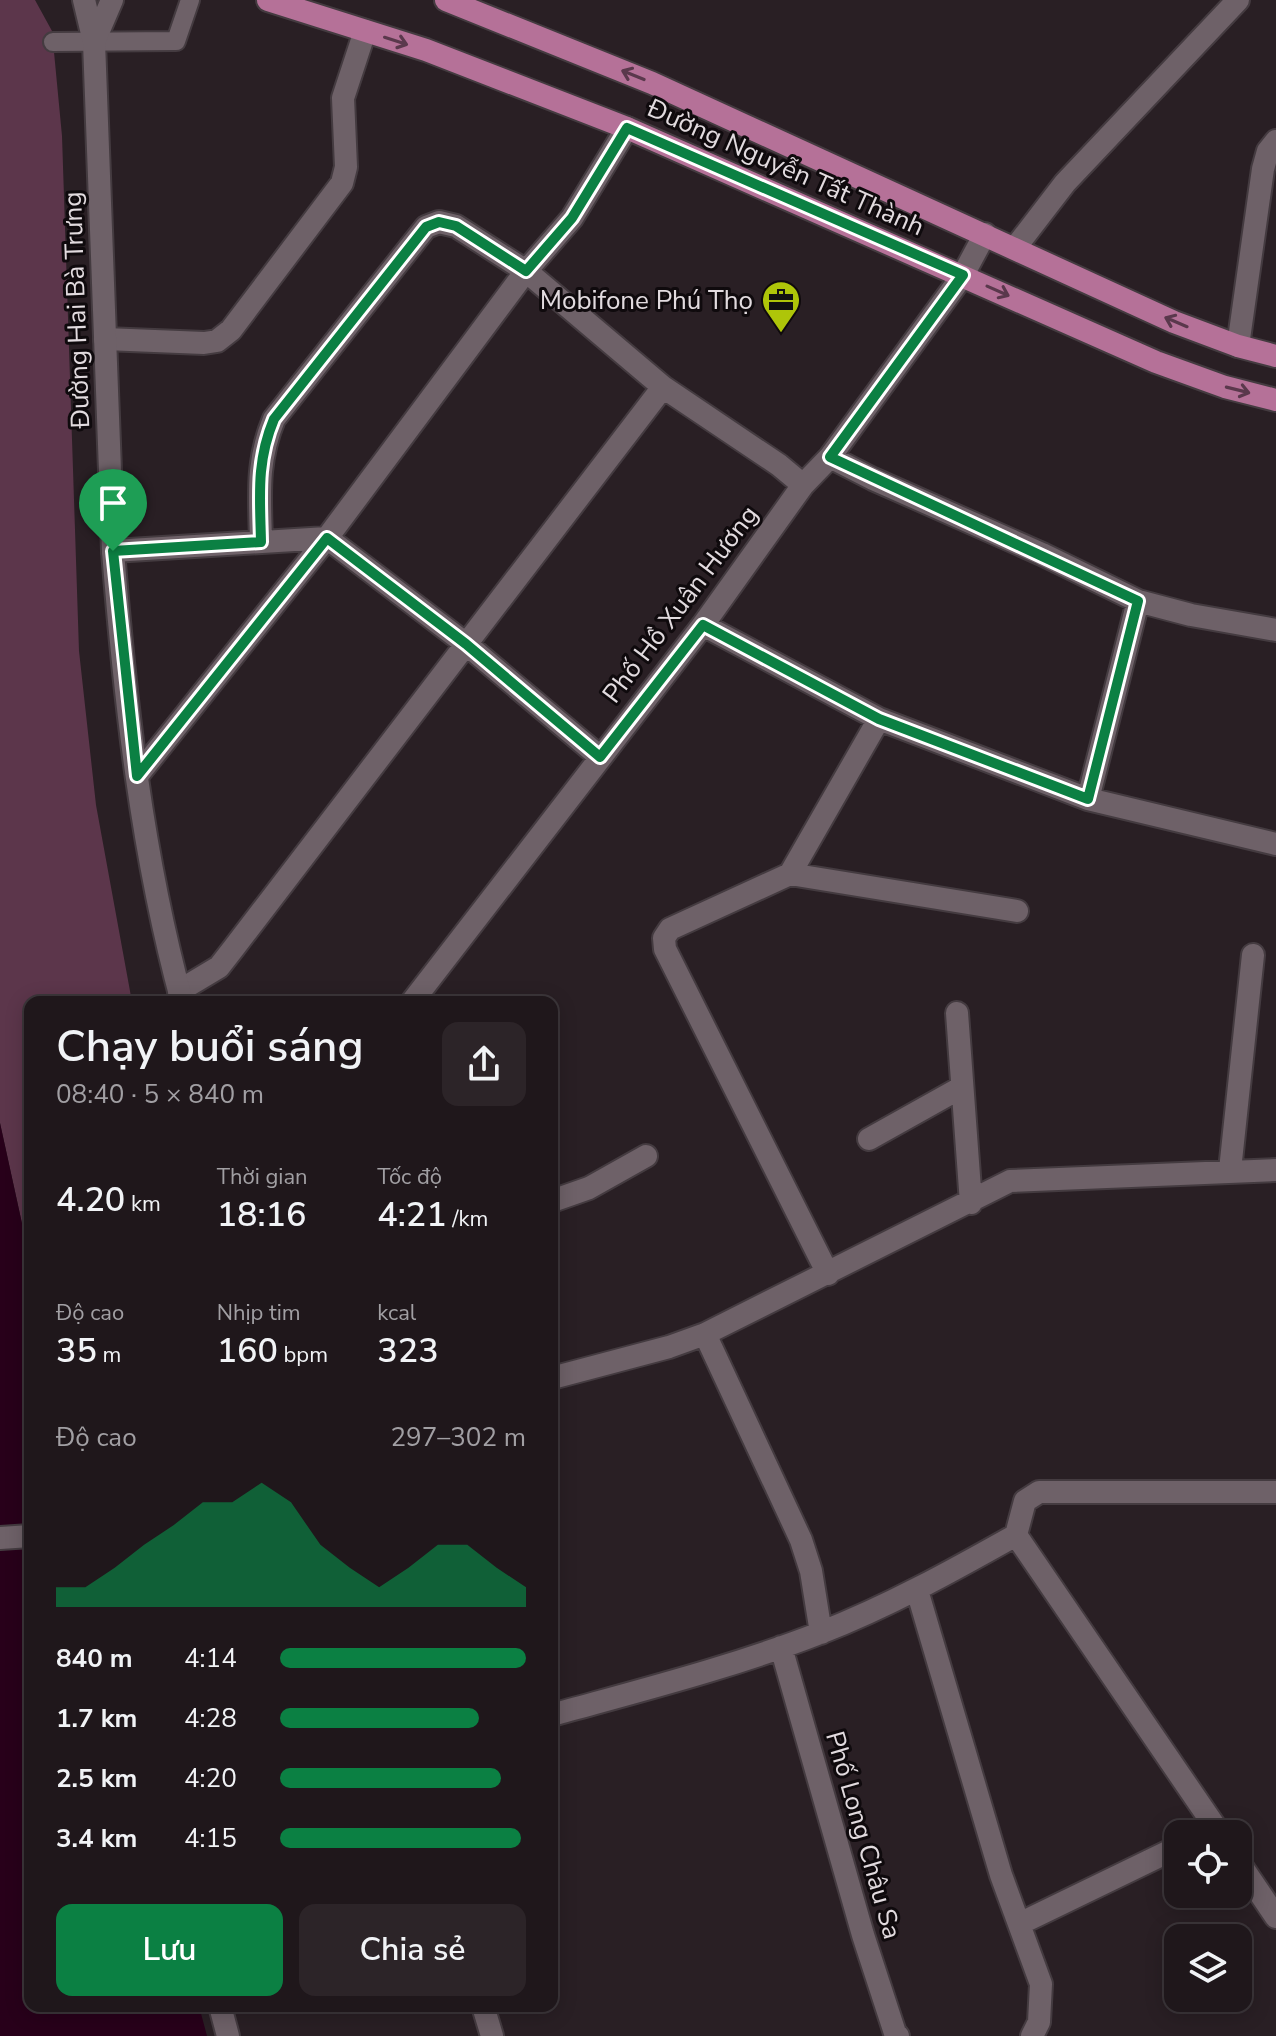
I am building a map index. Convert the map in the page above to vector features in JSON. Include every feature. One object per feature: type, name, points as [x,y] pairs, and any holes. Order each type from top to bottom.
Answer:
[{"type":"main road","name":"Đường Nguyễn Tất Thành","points":[[268,0],[426,50],[627,128],[1156,362],[1225,387],[1276,400]]},
{"type":"main road","name":"Đường Nguyễn Tất Thành","points":[[446,0],[652,83],[1174,322],[1238,346],[1276,356]]},
{"type":"street","name":"Đường Hai Bà Trưng","points":[[84,0],[94,42],[113,551],[137,776],[150,864],[181,996]]},
{"type":"street","name":"Đường Hai Bà Trưng","points":[[94,42],[112,0]]},
{"type":"street","points":[[53,42],[176,41],[190,0]]},
{"type":"street","points":[[1015,248],[1065,183],[1238,0]]},
{"type":"street","points":[[105,339],[204,343],[217,341],[231,330],[342,183],[346,167],[343,98],[365,31]]},
{"type":"street","points":[[137,776],[327,538],[526,271],[572,218],[627,128]]},
{"type":"street","points":[[1238,346],[1263,169],[1268,151],[1276,141]]},
{"type":"street","points":[[261,542],[260,468],[263,445],[274,419],[426,227],[439,222],[456,226],[526,271],[663,387],[779,465],[803,485]]},
{"type":"street","name":"Phố Hồ Xuân Hương","points":[[417,996],[703,625],[803,485],[830,457],[963,275],[985,234]]},
{"type":"street","points":[[181,996],[219,967],[663,387]]},
{"type":"street","points":[[830,457],[1138,601],[1191,615],[1276,630]]},
{"type":"street","points":[[113,551],[327,538],[466,644],[600,757]]},
{"type":"street","points":[[1088,799],[1138,601]]},
{"type":"street","points":[[703,625],[879,719],[1088,799],[1276,844]]},
{"type":"street","points":[[790,874],[879,719]]},
{"type":"street","points":[[828,1274],[665,949],[664,938],[670,929],[790,874],[1017,911]]},
{"type":"street","points":[[1230,1170],[1253,955]]},
{"type":"street","points":[[957,1013],[971,1203]]},
{"type":"street","points":[[869,1139],[962,1087]]},
{"type":"street","points":[[558,1199],[589,1188],[646,1156]]},
{"type":"street","points":[[558,1376],[669,1347],[705,1334],[1010,1181],[1276,1170]]},
{"type":"street","points":[[705,1334],[801,1540],[811,1571],[821,1633]]},
{"type":"street","points":[[558,1713],[781,1647],[821,1633],[917,1590],[1016,1535],[1025,1501],[1039,1492],[1276,1492]]},
{"type":"street","points":[[1016,1535],[1206,1820]]},
{"type":"street","points":[[0,1538],[24,1536]]},
{"type":"street","points":[[917,1590],[1001,1875],[1041,1984],[1039,2022],[1032,2036]]},
{"type":"street","name":"Phố Long Châu Sa","points":[[781,1647],[863,1935],[898,2036]]},
{"type":"street","points":[[1019,1924],[1164,1854]]},
{"type":"street","points":[[1252,1882],[1276,1917]]},
{"type":"street","points":[[222,2012],[228,2036]]},
{"type":"street","points":[[485,2012],[492,2036]]},
{"type":"shaded area","points":[[0,0],[35,0],[52,31],[62,136],[79,651],[96,805],[131,996],[24,996],[24,1233],[0,1123]]},
{"type":"shaded area","points":[[0,1123],[24,1233],[24,2012],[201,2012],[207,2036],[0,2036]]},
{"type":"place","name":"Mobifone Phú Thọ","points":[[781,334]]},
{"type":"route","points":[[627,128],[963,275],[830,457],[1138,601],[1088,799],[879,719],[703,625],[600,757],[466,644],[327,538],[137,776],[113,551],[261,542],[260,468],[263,445],[274,419],[426,227],[439,222],[456,226],[526,271],[572,218],[627,128]]}]
